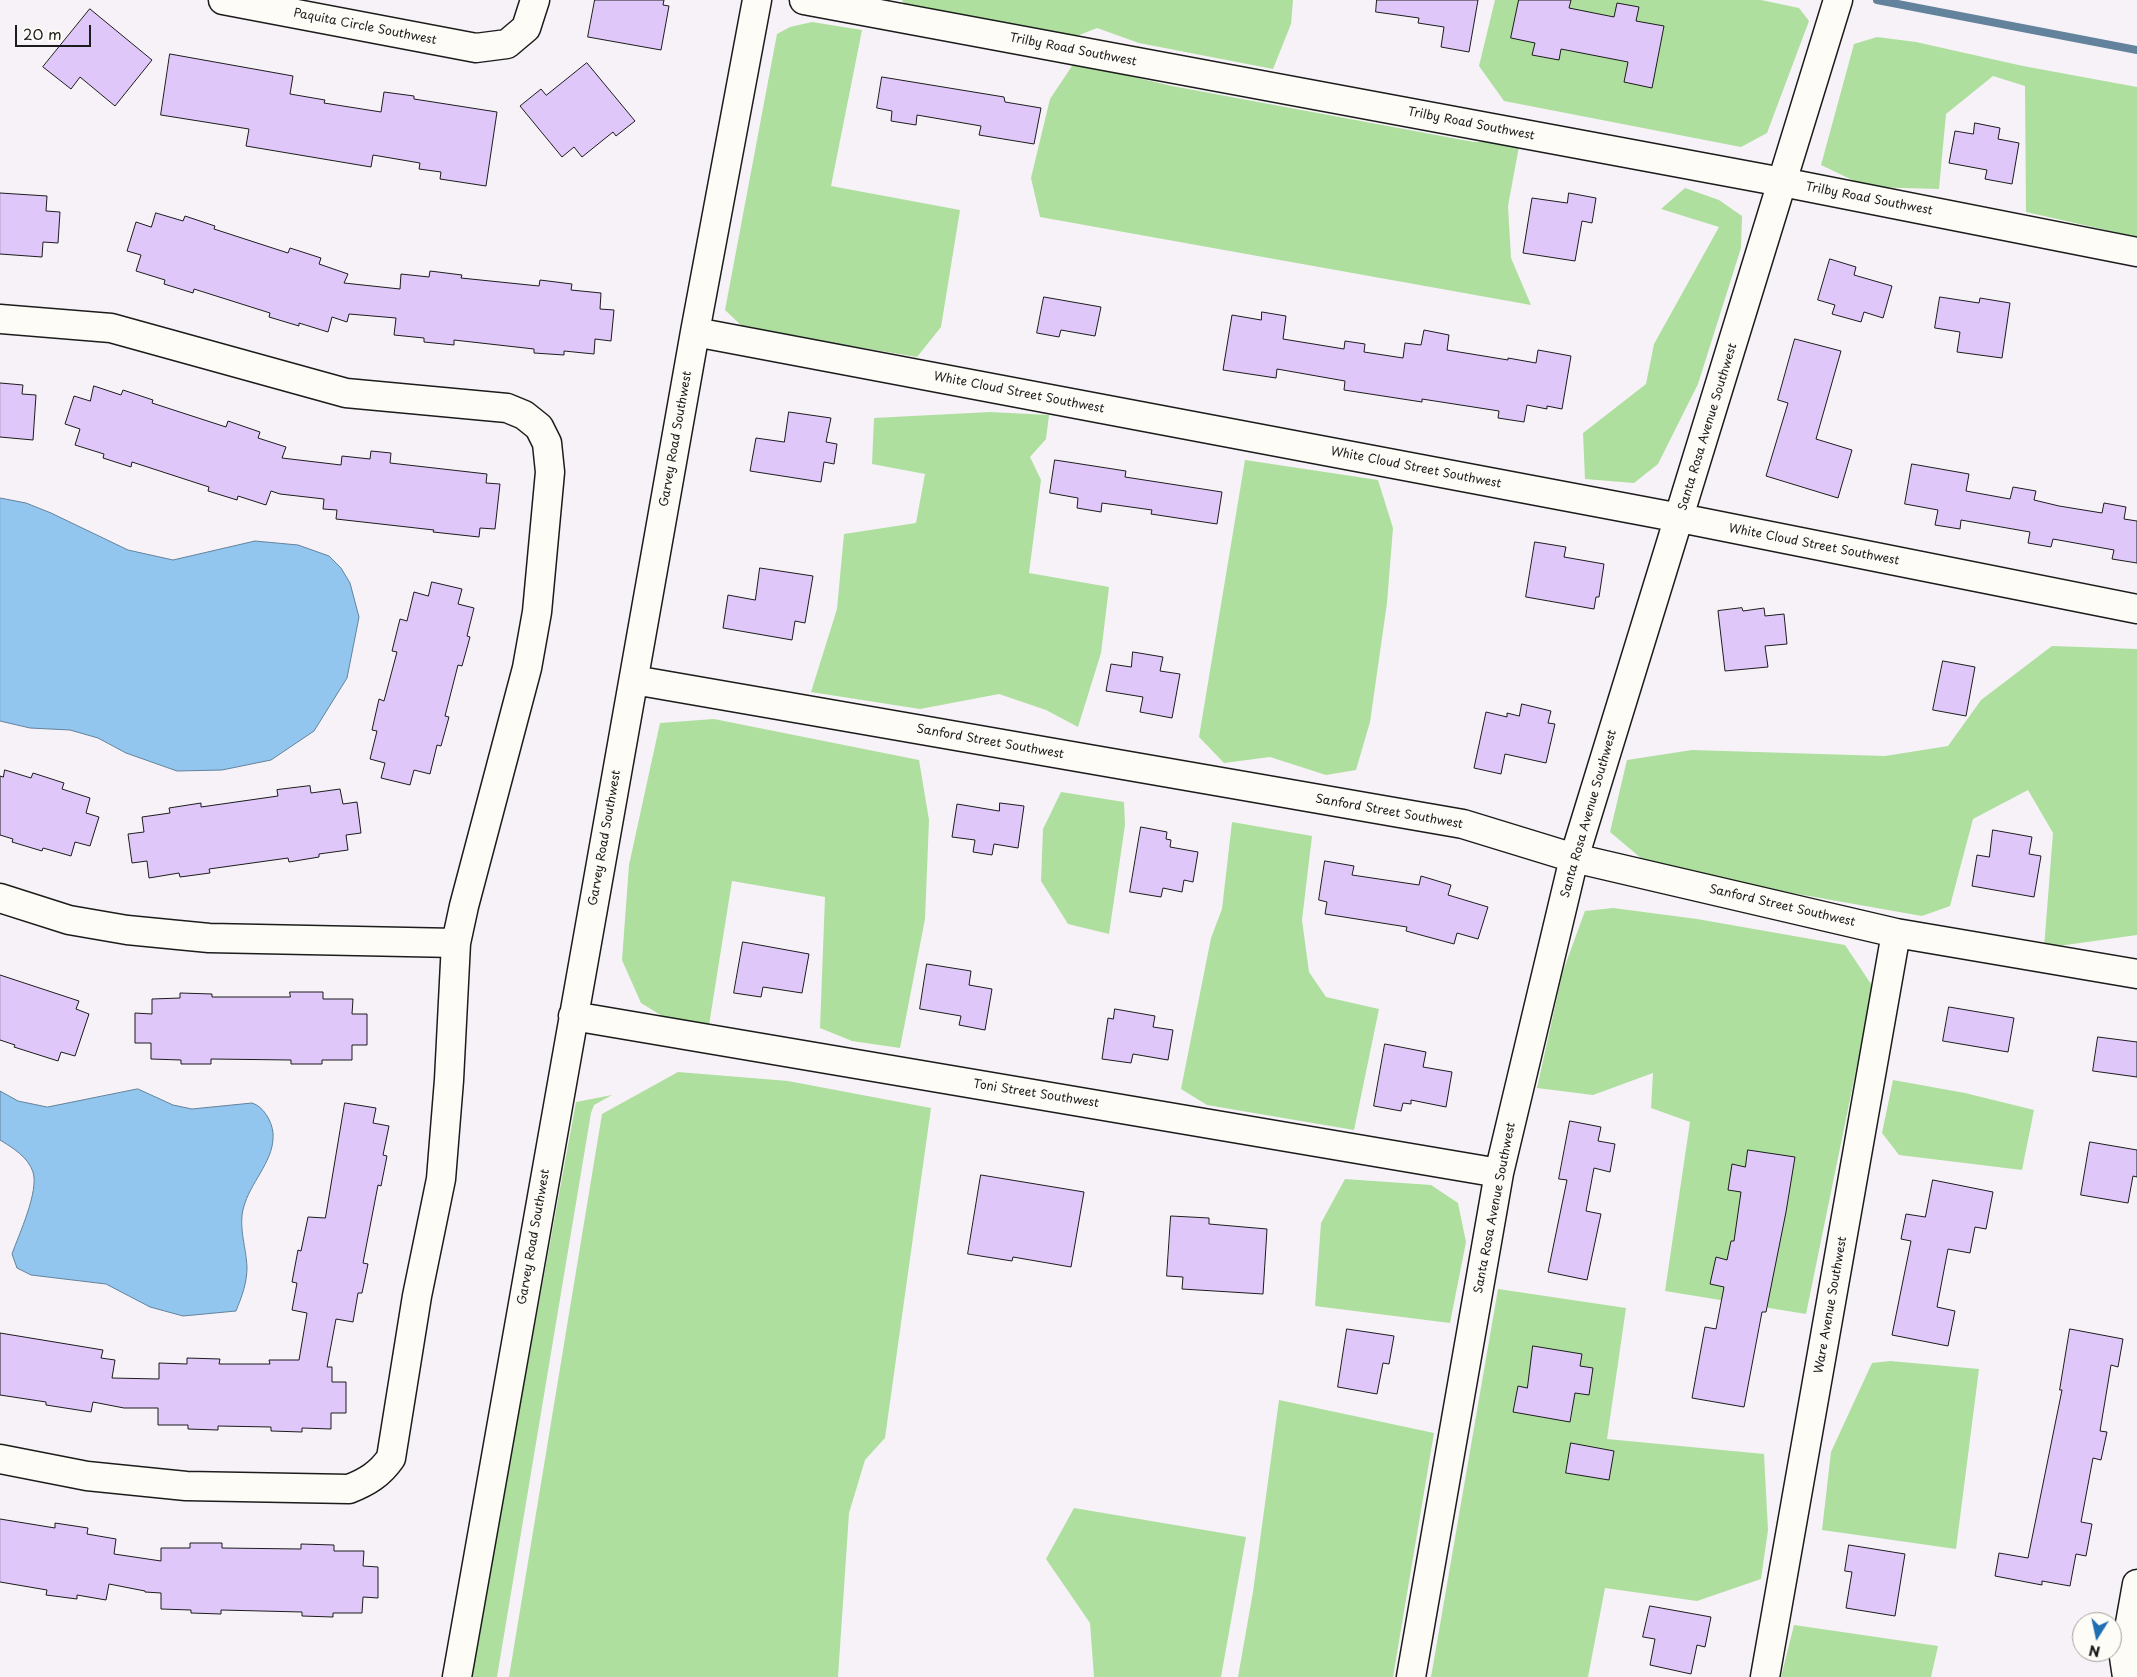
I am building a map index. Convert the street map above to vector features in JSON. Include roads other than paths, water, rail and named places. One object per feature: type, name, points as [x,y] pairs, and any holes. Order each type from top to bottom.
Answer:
[{"type":"street","name":"Paquita Circle Southwest","points":[[223,0],[476,48],[507,44],[526,28],[535,0]]},
{"type":"street","name":"Garvey Road Southwest","points":[[457,1677],[695,332],[757,0]]},
{"type":"street","name":"Trilby Road Southwest","points":[[804,0],[1782,182],[2137,252]]},
{"type":"street","name":"Santa Rosa Avenue Southwest","points":[[1411,1677],[1499,1173],[1574,858],[1838,0]]},
{"type":"street","points":[[0,319],[111,328],[346,393],[507,408],[524,415],[539,427],[547,444],[550,472],[537,612],[527,668],[464,906],[456,943],[449,1080],[441,1180],[417,1296],[391,1458],[385,1467],[368,1481],[349,1489],[186,1486],[87,1476],[0,1459]]},
{"type":"street","name":"White Cloud Street Southwest","points":[[695,332],[1680,518],[2137,609]]},
{"type":"street","name":"Sanford Street Southwest","points":[[634,680],[1463,824],[1574,858],[1896,933],[2137,974]]},
{"type":"street","points":[[0,898],[69,920],[127,930],[209,938],[456,943]]},
{"type":"street","name":"Ware Avenue Southwest","points":[[1765,1677],[1896,933]]},
{"type":"street","name":"Toni Street Southwest","points":[[573,1016],[1499,1173]]},
{"type":"street","points":[[2127,1677],[2124,1657],[2137,1584]]},
{"type":"water","points":[[0,498],[26,503],[51,513],[128,550],[173,560],[255,541],[298,545],[329,556],[341,568],[350,583],[359,617],[347,678],[314,731],[271,760],[222,770],[177,771],[126,753],[98,738],[70,730],[30,728],[0,721]]},
{"type":"water","points":[[138,1089],[173,1105],[192,1109],[252,1103],[260,1107],[269,1119],[273,1133],[271,1152],[249,1194],[243,1211],[242,1227],[247,1273],[244,1289],[236,1311],[183,1316],[150,1307],[106,1284],[31,1275],[17,1268],[12,1254],[31,1201],[34,1180],[31,1167],[24,1157],[0,1140],[0,1091],[18,1101],[47,1107]]},
{"type":"waterway","points":[[1877,0],[2137,50]]}]
